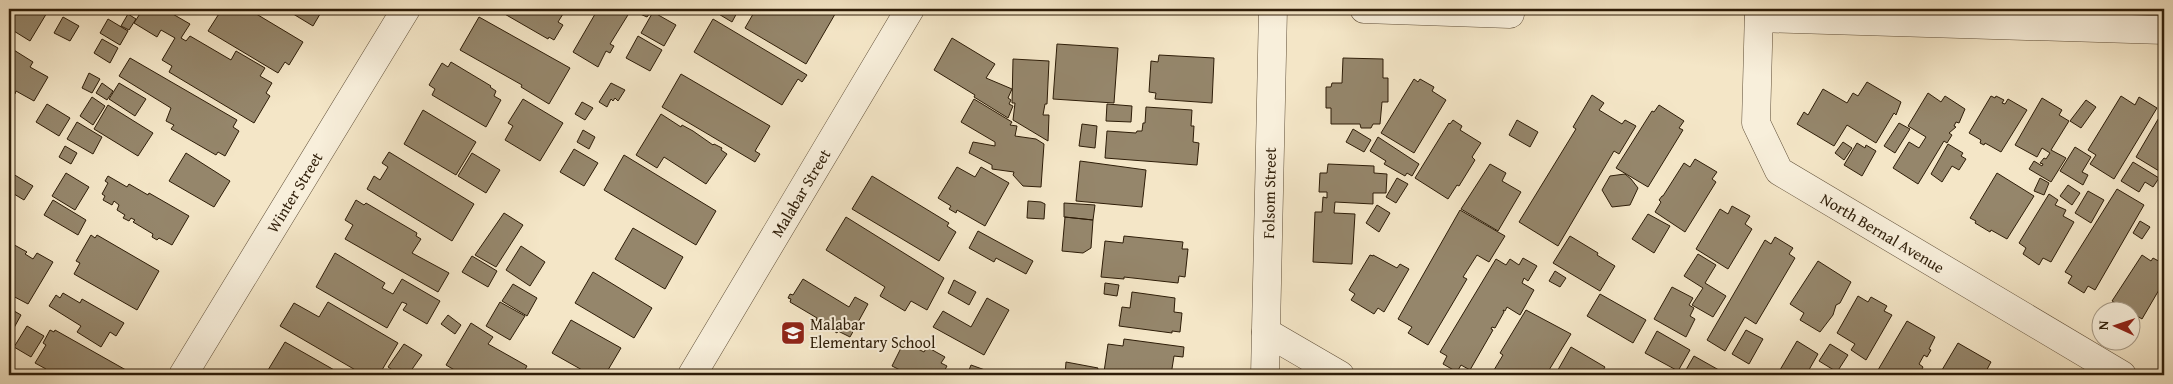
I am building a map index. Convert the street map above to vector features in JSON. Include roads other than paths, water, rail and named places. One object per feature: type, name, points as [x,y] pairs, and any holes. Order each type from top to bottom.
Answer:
[{"type":"street","name":"Winter Street","points":[[183,375],[406,9]]},
{"type":"street","name":"Malabar Street","points":[[692,375],[910,9]]},
{"type":"street","name":"Folsom Street","points":[[1265,375],[1273,9]]},
{"type":"street","points":[[1364,9],[1510,11]]},
{"type":"street","points":[[1759,13],[2164,30]]},
{"type":"street","name":"North Bernal Avenue","points":[[1759,13],[1756,124],[1779,171],[2122,375]]},
{"type":"street","points":[[1266,332],[1340,375]]},
{"type":"place","name":"Malabar Elementary School","points":[[793,333]]}]
